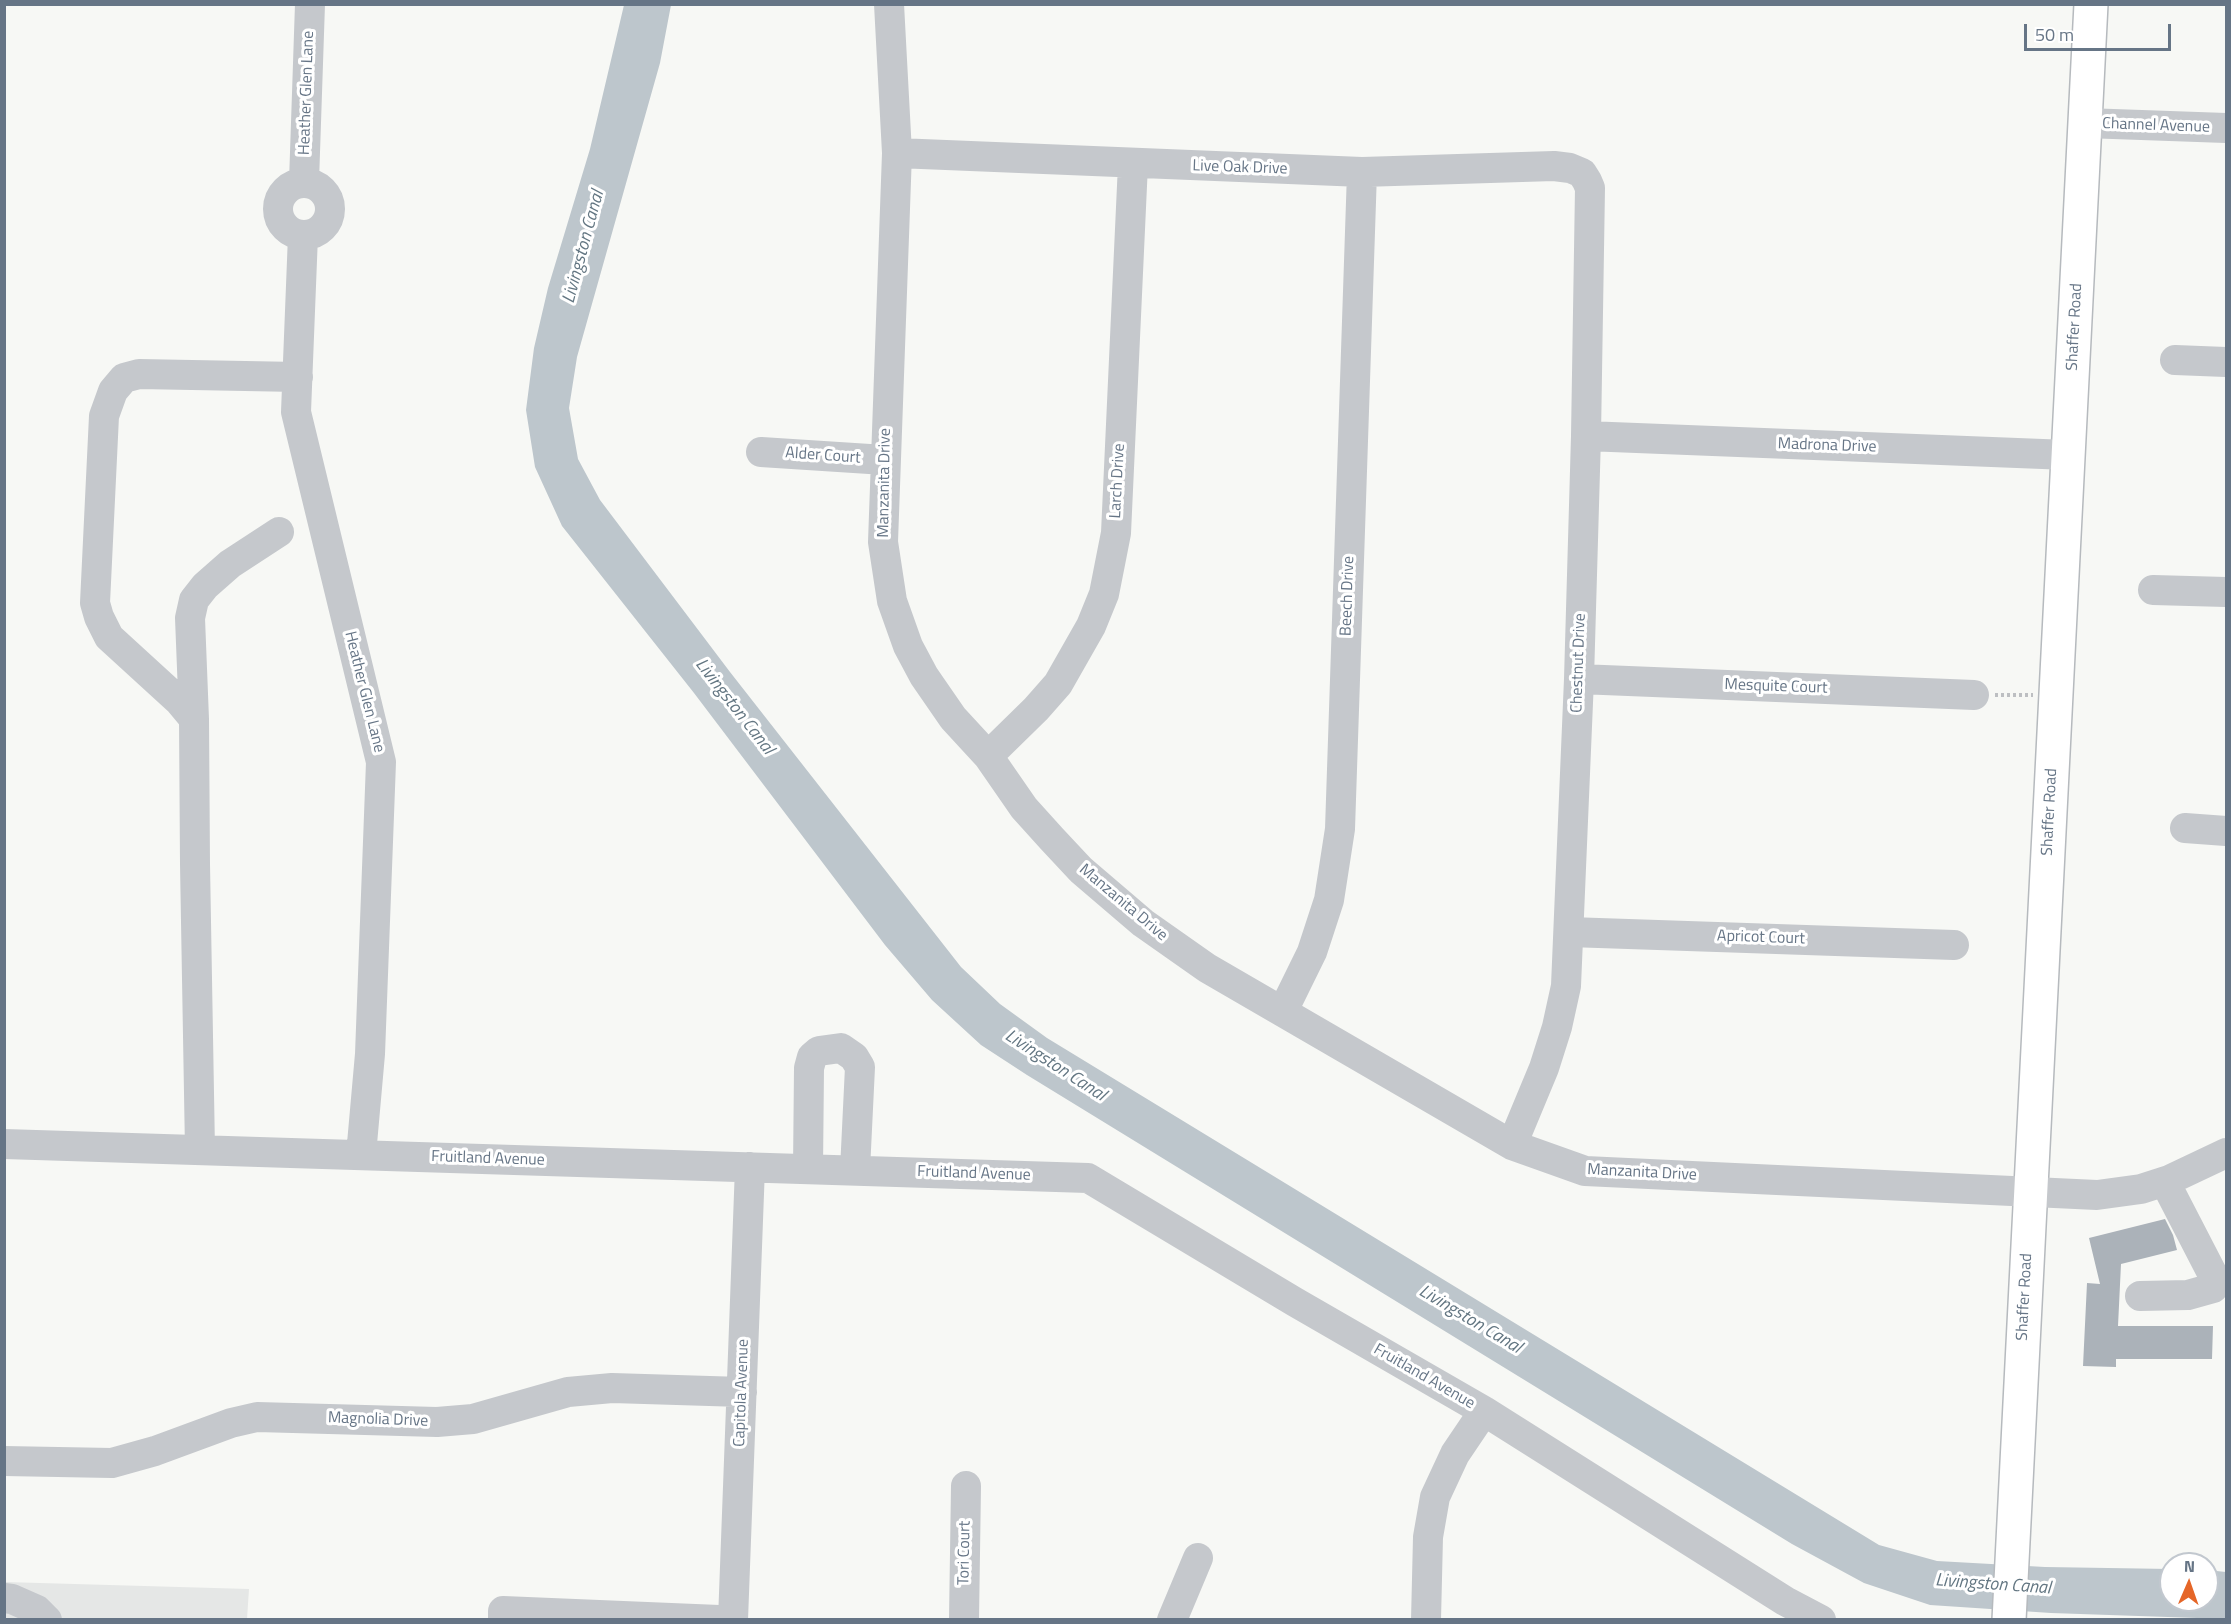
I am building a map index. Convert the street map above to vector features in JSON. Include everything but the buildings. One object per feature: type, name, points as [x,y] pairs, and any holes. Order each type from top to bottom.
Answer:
[{"type":"main road","name":"Shaffer Road","points":[[2009,1620],[2091,4]]},
{"type":"street","name":"Heather Glen Lane","points":[[310,4],[304,182],[324,191],[331,205],[329,220],[321,230],[303,235],[296,412],[381,762],[370,1054],[361,1155]]},
{"type":"street","name":"Manzanita Drive","points":[[889,4],[897,153],[883,542],[892,601],[908,646],[924,676],[953,718],[988,756],[1024,808],[1052,839],[1081,870],[1125,908],[1207,968],[1512,1145],[1585,1171],[2097,1195],[2141,1189],[2165,1182],[2226,1153]]},
{"type":"street","name":"Channel Avenue","points":[[2085,123],[2226,128]]},
{"type":"street","name":"Live Oak Drive","points":[[897,153],[1362,172],[1554,166],[1570,168],[1582,173]]},
{"type":"street","name":"Larch Drive","points":[[988,756],[1058,684],[1091,626],[1104,594],[1116,533],[1133,164]]},
{"type":"street","name":"Beech Drive","points":[[1283,1011],[1312,952],[1329,900],[1340,829],[1362,172]]},
{"type":"street","name":"Chestnut Drive","points":[[1512,1145],[1544,1068],[1557,1027],[1566,986],[1579,679],[1586,436],[1590,188],[1582,173]]},
{"type":"street","points":[[2175,360],[2226,362]]},
{"type":"street","points":[[194,718],[179,701],[109,637],[99,617],[95,603],[104,416],[113,391],[124,378],[139,374],[298,377]]},
{"type":"street","name":"Madrona Drive","points":[[1586,436],[2068,455]]},
{"type":"street","name":"Alder Court","points":[[761,452],[885,460]]},
{"type":"street","points":[[200,1150],[194,718],[190,618],[194,600],[205,585],[230,564],[279,532]]},
{"type":"street","points":[[2153,590],[2226,591]]},
{"type":"street","name":"Mesquite Court","points":[[1579,679],[1974,695]]},
{"type":"street","points":[[2185,828],[2226,831]]},
{"type":"street","name":"Apricot Court","points":[[1569,932],[1954,945]]},
{"type":"street","points":[[808,1169],[809,1068],[812,1057],[819,1051],[842,1048],[854,1057],[860,1067],[855,1170]]},
{"type":"street","name":"Fruitland Avenue","points":[[4,1144],[1088,1178],[1295,1302],[1484,1411],[1785,1600],[1821,1620]]},
{"type":"street","name":"Capitola Avenue","points":[[733,1620],[750,1167]]},
{"type":"street","points":[[2140,1296],[2188,1295],[2213,1288],[2212,1273],[2165,1182]]},
{"type":"street","name":"Magnolia Drive","points":[[11,1461],[112,1463],[155,1451],[231,1423],[257,1417],[437,1422],[473,1419],[568,1392],[612,1388],[742,1392]]},
{"type":"street","points":[[1426,1620],[1428,1537],[1435,1497],[1455,1454],[1484,1411]]},
{"type":"street","name":"Tori Court","points":[[964,1620],[966,1486]]},
{"type":"street","points":[[1172,1620],[1198,1558]]},
{"type":"street","points":[[4,1598],[37,1610],[47,1620]]},
{"type":"street","points":[[503,1615],[719,1620]]},
{"type":"path","points":[[1974,695],[2056,695]]},
{"type":"shaded area","points":[[5,1582],[249,1589],[247,1619],[5,1620]]},
{"type":"water","name":"Livingston Canal","points":[[624,5],[671,5],[660,63],[577,357],[569,408],[578,459],[600,500],[730,672],[961,967],[1000,1004],[1047,1038],[1879,1545],[1937,1561],[2045,1567],[2159,1569],[2159,1612],[2219,1612],[2219,1571],[2226,1572],[2226,1619],[2051,1613],[1930,1605],[1864,1583],[1792,1544],[981,1045],[932,1000],[885,945],[694,693],[562,526],[535,467],[526,410],[534,348],[548,288],[590,149]]}]
